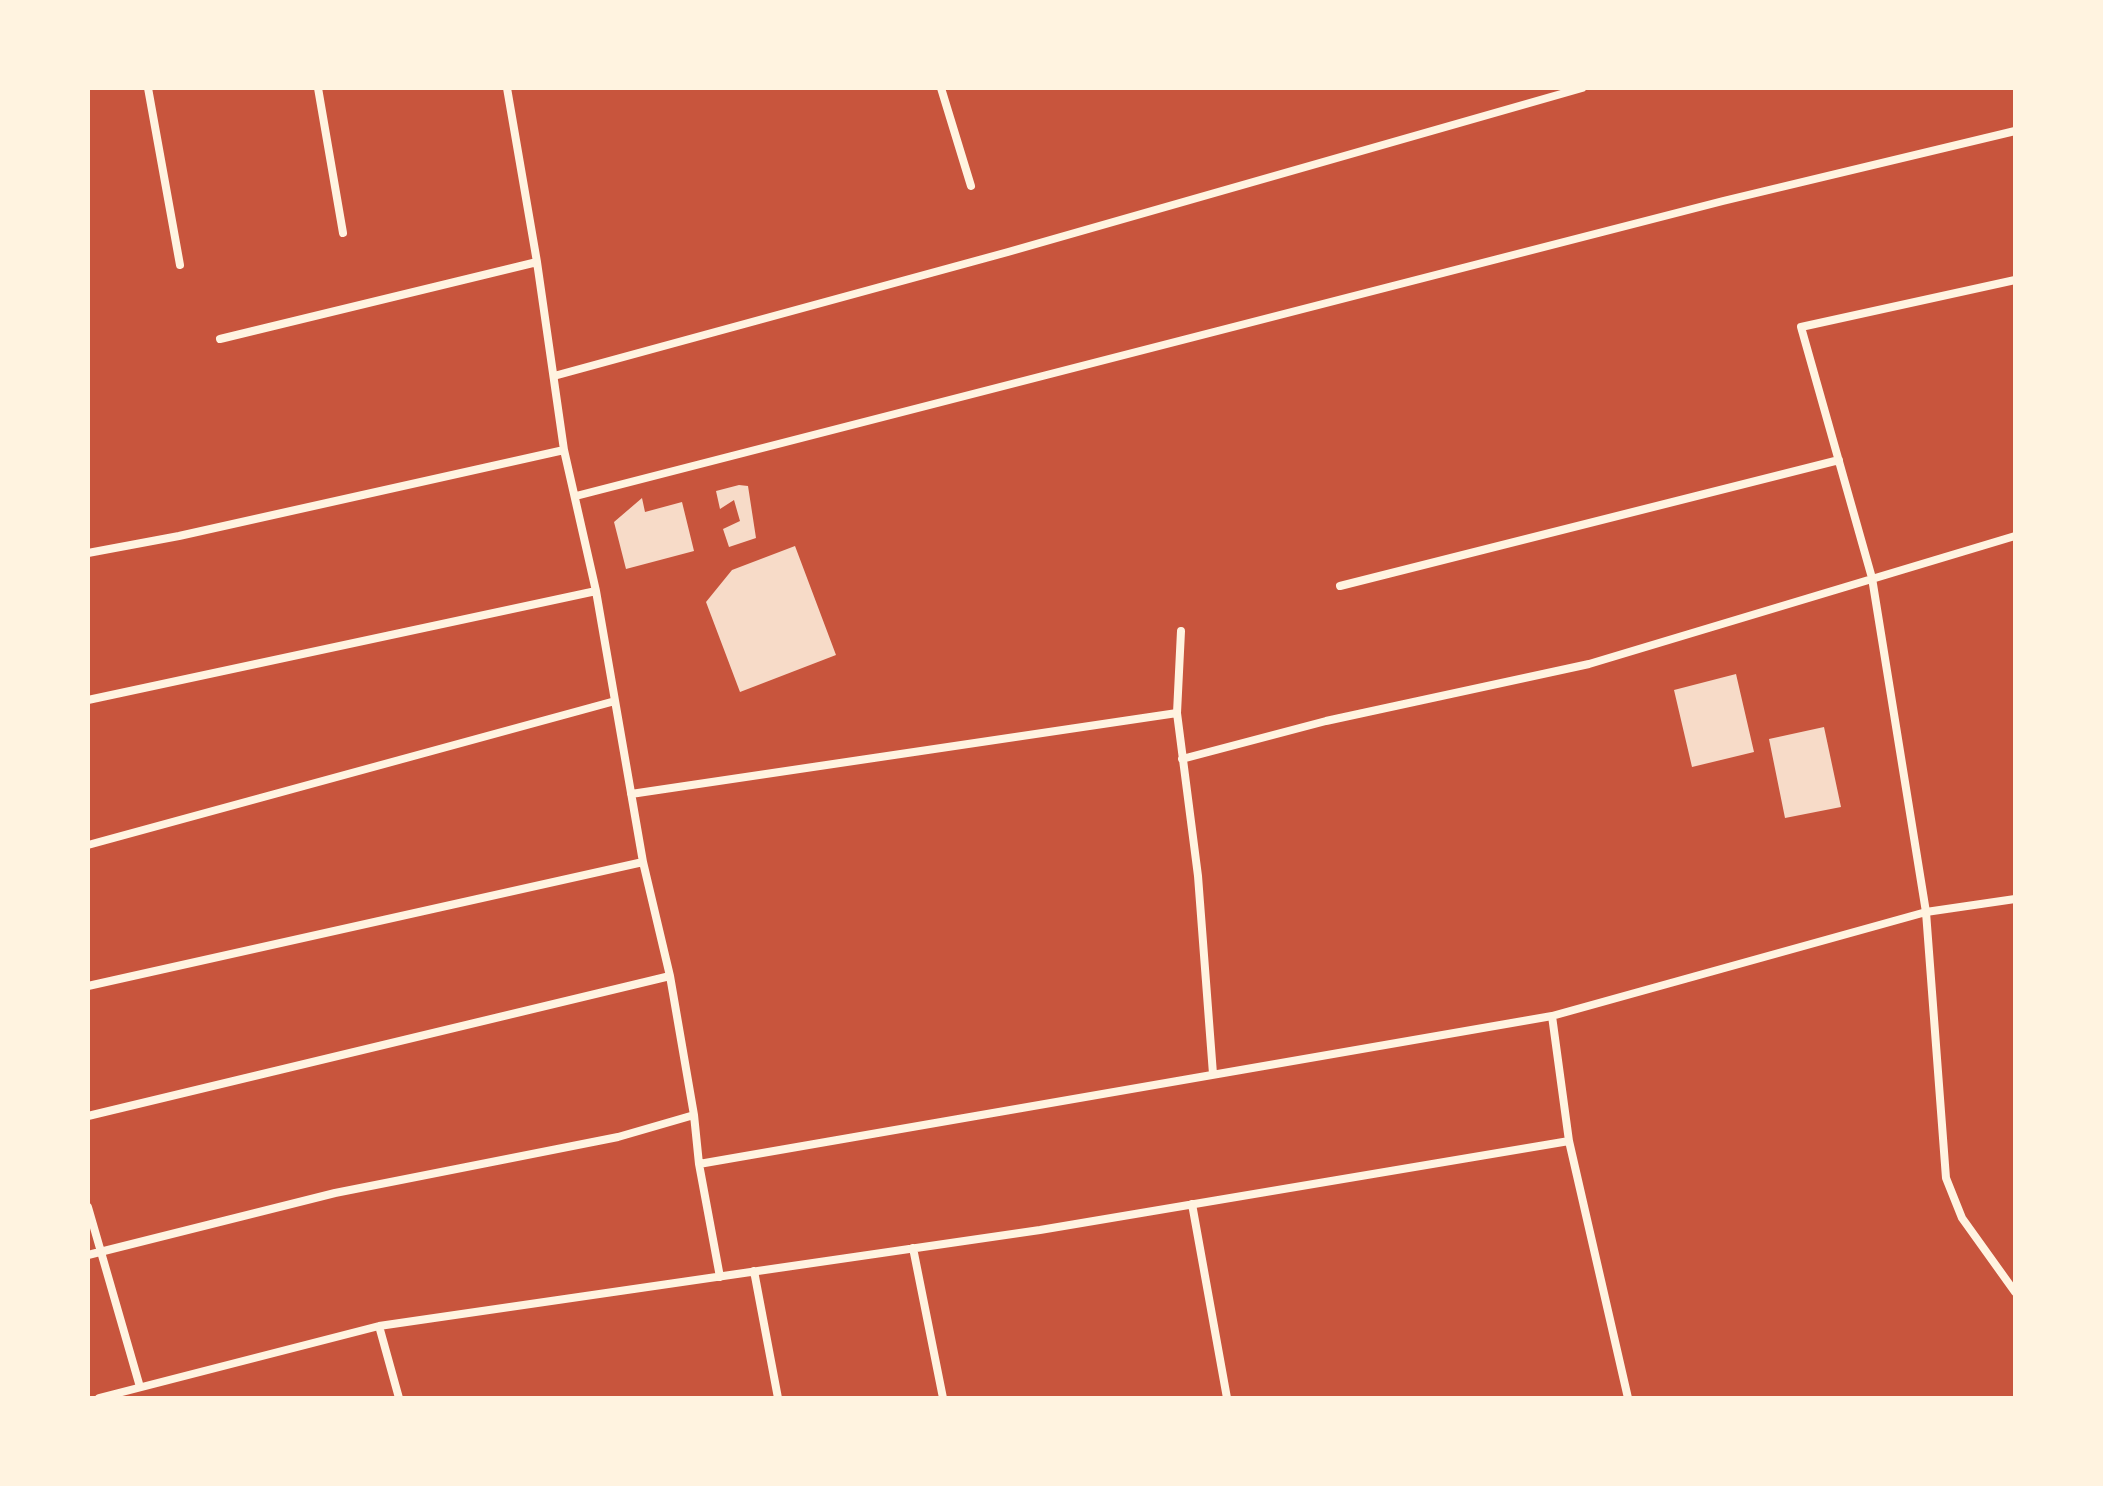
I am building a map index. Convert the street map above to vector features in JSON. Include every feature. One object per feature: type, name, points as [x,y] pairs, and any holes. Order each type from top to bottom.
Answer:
[{"type":"street","points":[[148,88],[180,265]]},
{"type":"street","points":[[318,88],[343,233]]},
{"type":"street","points":[[519,88],[508,89],[564,450],[596,591],[643,862],[670,976],[720,1277]]},
{"type":"street","points":[[941,88],[971,186]]},
{"type":"street","points":[[554,376],[1008,252],[1582,88]]},
{"type":"street","points":[[576,496],[1723,201],[2015,131]]},
{"type":"street","points":[[220,339],[537,262]]},
{"type":"street","points":[[2015,280],[1801,327],[1872,578],[1926,912],[1946,1178],[1962,1218],[2015,1292]]},
{"type":"street","points":[[88,553],[179,536],[564,450]]},
{"type":"street","points":[[1340,586],[1839,460]]},
{"type":"street","points":[[1182,759],[1326,721],[1589,664],[2015,536]]},
{"type":"street","points":[[88,700],[596,591]]},
{"type":"street","points":[[1181,631],[1177,713],[1198,876],[1213,1074]]},
{"type":"street","points":[[88,845],[615,701]]},
{"type":"street","points":[[631,794],[1177,713]]},
{"type":"street","points":[[88,986],[643,862]]},
{"type":"street","points":[[699,1164],[1552,1016],[1926,912],[2015,899]]},
{"type":"street","points":[[88,1116],[670,976]]},
{"type":"street","points":[[1552,1016],[1569,1141],[1628,1398]]},
{"type":"street","points":[[88,1255],[335,1193],[618,1137],[694,1115]]},
{"type":"street","points":[[99,1398],[379,1326],[913,1248],[1569,1141]]},
{"type":"street","points":[[1192,1204],[1227,1398]]},
{"type":"street","points":[[88,1207],[140,1387]]},
{"type":"street","points":[[913,1248],[943,1398]]},
{"type":"street","points":[[754,1271],[778,1398]]},
{"type":"street","points":[[379,1326],[399,1398]]},
{"type":"building","points":[[748,486],[756,538],[729,547],[723,529],[740,521],[734,500],[720,509],[716,491]]},
{"type":"building","points":[[642,498],[645,512],[682,502],[694,551],[626,569],[614,522]]},
{"type":"building","points":[[795,546],[836,655],[740,692],[706,602],[732,570]]},
{"type":"building","points":[[1736,674],[1754,752],[1692,767],[1674,690]]},
{"type":"building","points":[[1824,727],[1841,807],[1785,818],[1769,739]]}]
